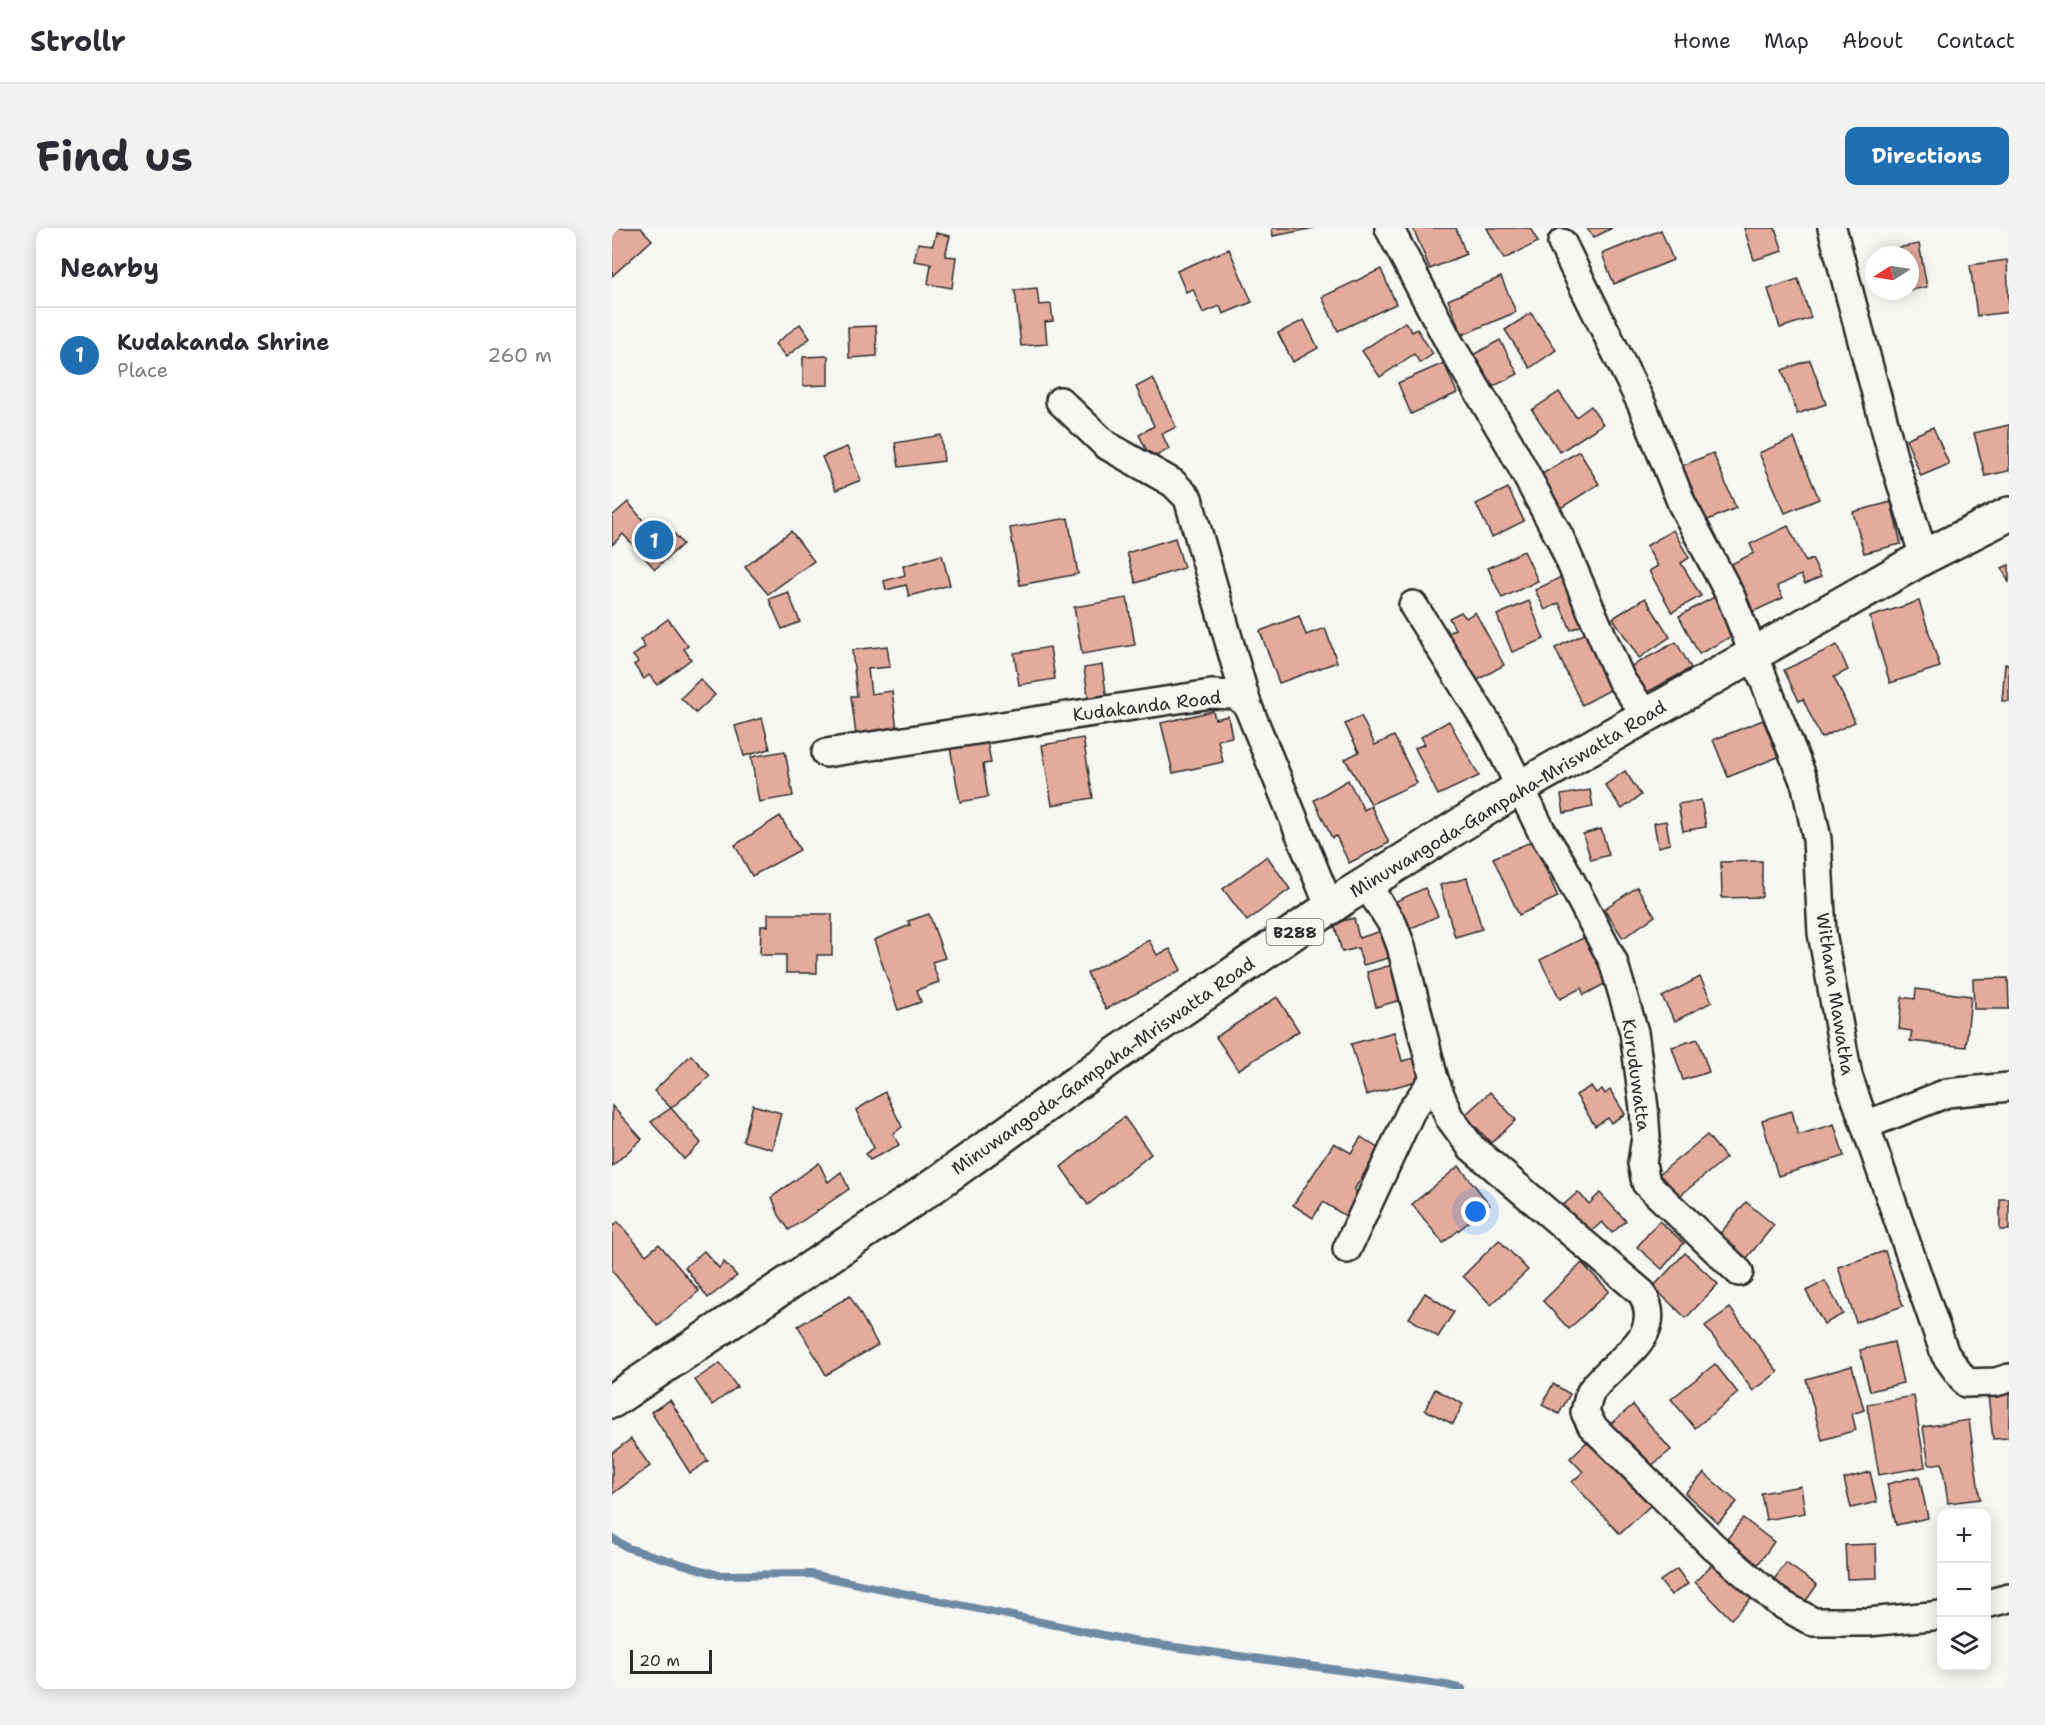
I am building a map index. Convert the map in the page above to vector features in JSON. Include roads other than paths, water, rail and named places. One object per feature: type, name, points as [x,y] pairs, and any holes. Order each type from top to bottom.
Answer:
[{"type":"main road","name":"Minuwangoda-Gampaha-Mriswatta Road","points":[[612,1401],[932,1187],[1111,1058],[1366,884],[1521,788],[1646,715],[1924,557],[2009,514]]},
{"type":"street","points":[[1389,228],[1450,344],[1509,443],[1560,538],[1621,680],[1646,715]]},
{"type":"street","points":[[1832,228],[1893,457],[1924,557]]},
{"type":"street","name":"Withana Mawatha","points":[[1562,243],[1642,405],[1682,504],[1731,597],[1806,786],[1817,839],[1822,933],[1848,1076],[1945,1354],[1966,1383],[1996,1382],[2009,1378]]},
{"type":"street","points":[[1060,401],[1106,445],[1173,483],[1188,498],[1247,704]]},
{"type":"street","name":"Kuruduwatta","points":[[1413,605],[1494,734],[1540,830],[1562,864],[1613,961],[1634,1032],[1644,1107],[1646,1137],[1641,1162],[1646,1183],[1738,1272]]},
{"type":"street","name":"Kudakanda Road","points":[[826,753],[1211,693],[1235,695],[1247,704],[1330,908]]},
{"type":"street","points":[[1366,884],[1393,925],[1401,946],[1434,1079],[1449,1117],[1471,1148],[1642,1293],[1650,1307],[1650,1322],[1639,1341],[1591,1391],[1585,1412],[1592,1426],[1713,1546],[1778,1602],[1813,1622],[1868,1622],[1937,1615]]},
{"type":"street","points":[[1347,1249],[1411,1111],[1434,1079]]},
{"type":"street","points":[[1866,1125],[1947,1093],[2009,1087]]},
{"type":"street","points":[[1991,1603],[2009,1598]]},
{"type":"waterway","points":[[612,1538],[628,1548],[719,1575],[811,1574],[1132,1641],[1462,1689]]},
{"type":"place","name":"Kudakanda Shrine","points":[[654,540]]}]
